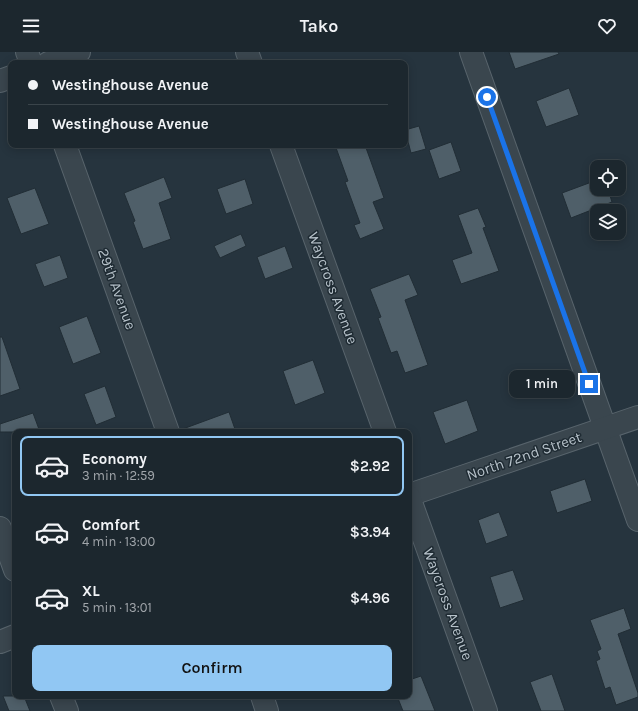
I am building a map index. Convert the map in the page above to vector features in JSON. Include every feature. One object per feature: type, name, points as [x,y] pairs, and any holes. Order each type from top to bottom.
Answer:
[{"type":"street","points":[[56,60],[79,52]]},
{"type":"street","points":[[471,52],[638,520]]},
{"type":"street","name":"29th Avenue","points":[[66,148],[167,429]]},
{"type":"street","name":"Waycross Avenue","points":[[282,148],[384,429]]},
{"type":"street","name":"North 72nd Street","points":[[412,495],[638,417]]},
{"type":"street","name":"Waycross Avenue","points":[[412,504],[486,711]]},
{"type":"street","points":[[0,528],[12,562]]},
{"type":"street","points":[[0,642],[12,637]]},
{"type":"street","points":[[62,699],[67,711]]},
{"type":"street","points":[[263,699],[267,711]]},
{"type":"building","points":[[509,52],[558,52],[559,54],[515,69]]},
{"type":"building","points":[[569,88],[579,115],[546,127],[536,101]]},
{"type":"building","points":[[419,126],[426,149],[411,153],[408,142],[408,129]]},
{"type":"building","points":[[451,142],[461,171],[439,179],[429,150]]},
{"type":"building","points":[[336,148],[366,148],[384,198],[373,202],[384,229],[360,239],[354,225],[360,223],[345,182],[348,181]]},
{"type":"building","points":[[164,177],[172,198],[159,203],[171,239],[143,249],[133,222],[135,221],[124,193]]},
{"type":"building","points":[[245,179],[253,204],[226,214],[217,189]]},
{"type":"building","points":[[590,183],[590,196],[610,196],[612,202],[607,204],[590,204],[590,211],[571,218],[562,193]]},
{"type":"building","points":[[35,188],[49,224],[21,234],[7,198]]},
{"type":"building","points":[[478,208],[486,227],[483,228],[499,271],[461,284],[452,260],[472,253],[458,215]]},
{"type":"building","points":[[241,234],[246,246],[220,258],[214,246]]},
{"type":"building","points":[[285,246],[293,268],[265,279],[257,257]]},
{"type":"building","points":[[60,255],[68,278],[44,287],[35,264]]},
{"type":"building","points":[[409,274],[418,295],[405,300],[428,365],[405,373],[397,351],[391,353],[378,318],[381,317],[370,289]]},
{"type":"building","points":[[87,316],[101,353],[73,364],[59,327]]},
{"type":"building","points":[[0,337],[2,337],[20,389],[0,396]]},
{"type":"building","points":[[313,360],[325,393],[295,405],[283,371]]},
{"type":"building","points":[[105,386],[116,417],[96,425],[84,394]]},
{"type":"building","points":[[467,400],[478,431],[445,444],[433,412]]},
{"type":"building","points":[[229,412],[235,429],[183,429]]},
{"type":"building","points":[[33,413],[39,429],[12,429],[12,432],[0,432],[0,424]]},
{"type":"building","points":[[585,479],[592,501],[557,513],[550,491]]},
{"type":"building","points":[[499,512],[508,536],[486,544],[478,520]]},
{"type":"building","points":[[513,570],[524,600],[500,608],[490,577]]},
{"type":"building","points":[[624,608],[631,629],[618,634],[638,693],[638,697],[616,705],[610,687],[605,689],[596,661],[600,659],[597,651],[601,649],[590,620]]},
{"type":"building","points":[[552,674],[565,711],[541,711],[530,682]]},
{"type":"building","points":[[421,676],[435,711],[403,711],[398,699],[412,699],[412,679]]},
{"type":"building","points":[[3,696],[12,696],[12,699],[25,699],[30,711],[9,711]]},
{"type":"route","points":[[487,97],[589,384]]}]
